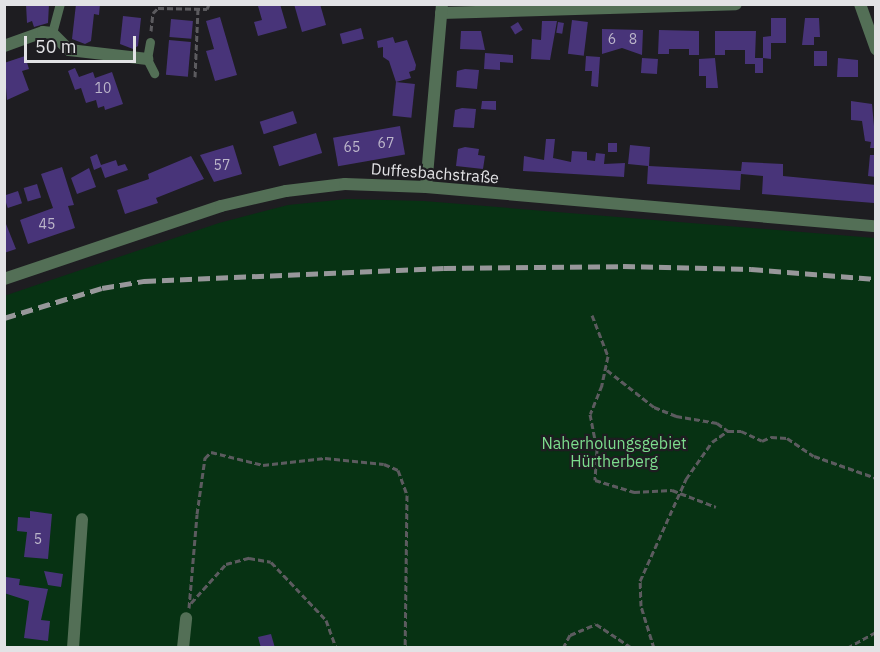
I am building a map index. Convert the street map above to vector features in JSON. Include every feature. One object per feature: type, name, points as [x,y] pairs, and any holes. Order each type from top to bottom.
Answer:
[{"type":"street","points":[[426,187],[442,9],[736,4]]},
{"type":"street","points":[[860,4],[876,49]]},
{"type":"street","points":[[4,46],[43,32],[52,33],[69,50],[147,59]]},
{"type":"street","name":"Duffesbachstraße","points":[[4,279],[221,206],[286,191],[345,184],[426,187],[876,226]]},
{"type":"street","points":[[73,648],[82,519]]},
{"type":"street","points":[[183,648],[186,618]]},
{"type":"lane","points":[[52,33],[60,4]]},
{"type":"lane","points":[[150,42],[147,59],[154,74]]},
{"type":"path","points":[[150,42],[153,13],[158,8],[207,9],[209,4]]},
{"type":"path","points":[[195,77],[198,9]]},
{"type":"path","points":[[592,315],[608,356],[606,369],[590,414],[597,450],[595,480],[634,492],[672,490],[716,507]]},
{"type":"path","points":[[606,369],[654,407],[717,423],[728,431],[741,432],[762,441],[771,437],[786,438],[814,456],[876,478]]},
{"type":"path","points":[[654,648],[641,606],[640,581],[661,531],[682,494],[693,465],[712,442],[728,431]]},
{"type":"path","points":[[186,618],[190,605],[197,514],[206,458],[211,452],[263,465],[325,458],[384,464],[398,470],[408,495],[405,648]]},
{"type":"path","points":[[190,605],[226,564],[249,558],[271,562],[326,620],[336,648]]},
{"type":"path","points":[[563,648],[570,634],[596,624],[632,648]]},
{"type":"path","points":[[847,648],[876,632]]},
{"type":"green space","name":"Naherholungsgebiet Hürtherberg","points":[[347,199],[424,201],[875,238],[875,647],[5,647],[4,296],[219,223],[288,205]]},
{"type":"building","points":[[26,4],[49,4],[48,23],[34,27],[32,21],[27,23]]},
{"type":"building","points":[[76,4],[100,4],[99,15],[94,14],[91,41],[85,44],[72,39]]},
{"type":"building","points":[[280,4],[287,28],[258,36],[254,22],[262,20],[258,6]]},
{"type":"building","points":[[294,4],[320,4],[326,25],[302,32]]},
{"type":"building","points":[[123,16],[141,18],[138,46],[133,49],[120,44]]},
{"type":"building","points":[[220,17],[237,75],[215,81],[206,51],[214,49],[206,21]]},
{"type":"building","points":[[771,18],[786,18],[786,43],[771,43],[771,59],[763,58],[763,37],[771,36]]},
{"type":"building","points":[[805,18],[819,18],[820,37],[814,37],[814,45],[802,45]]},
{"type":"building","points":[[171,19],[193,21],[191,39],[169,37]]},
{"type":"building","points":[[572,20],[588,22],[584,56],[568,54]]},
{"type":"building","points":[[542,21],[557,21],[550,60],[531,59],[532,39],[541,40]]},
{"type":"building","points":[[518,22],[523,30],[515,34],[510,27]]},
{"type":"building","points":[[558,22],[564,23],[562,34],[556,33]]},
{"type":"building","points":[[361,28],[364,39],[343,44],[340,34]]},
{"type":"building","points":[[602,29],[643,30],[642,55],[622,48],[602,54]]},
{"type":"building","points":[[659,30],[699,31],[699,55],[689,55],[689,49],[669,49],[669,54],[658,54]]},
{"type":"building","points":[[461,31],[481,31],[485,50],[460,49]]},
{"type":"building","points":[[715,31],[756,31],[755,58],[763,58],[763,73],[755,73],[755,64],[745,64],[745,50],[725,50],[725,55],[715,55]]},
{"type":"building","points":[[393,37],[395,43],[407,40],[416,65],[415,70],[409,72],[411,78],[396,82],[389,61],[383,57],[383,47],[378,48],[377,41]]},
{"type":"building","points":[[169,40],[191,42],[188,77],[166,75]]},
{"type":"building","points":[[814,51],[827,51],[827,66],[814,66]]},
{"type":"building","points":[[485,53],[513,55],[513,63],[500,62],[500,70],[484,69]]},
{"type":"building","points":[[25,56],[29,69],[22,71],[29,90],[7,100],[4,63]]},
{"type":"building","points":[[586,56],[600,57],[598,87],[591,86],[592,71],[585,71]]},
{"type":"building","points":[[642,58],[658,59],[657,74],[641,73]]},
{"type":"building","points":[[715,58],[718,88],[706,88],[706,76],[699,76],[699,59]]},
{"type":"building","points":[[838,58],[858,60],[858,77],[837,77]]},
{"type":"building","points":[[75,68],[79,77],[93,72],[95,78],[112,72],[123,104],[105,110],[104,106],[98,108],[96,100],[86,103],[81,88],[75,90],[68,71]]},
{"type":"building","points":[[479,70],[477,89],[456,87],[457,71]]},
{"type":"building","points":[[396,82],[415,84],[411,118],[392,116]]},
{"type":"building","points":[[482,101],[496,101],[496,110],[481,109]]},
{"type":"building","points":[[851,101],[872,104],[876,148],[870,148],[871,142],[865,141],[862,121],[851,120]]},
{"type":"building","points":[[476,109],[474,128],[453,127],[455,110]]},
{"type":"building","points":[[293,111],[297,123],[264,134],[260,122]]},
{"type":"building","points":[[400,126],[405,155],[338,166],[333,138]]},
{"type":"building","points":[[316,133],[322,153],[279,166],[273,146]]},
{"type":"building","points":[[546,139],[555,139],[553,158],[571,162],[572,151],[587,152],[587,160],[595,161],[596,153],[605,154],[604,164],[625,163],[624,177],[523,171],[524,156],[544,160]]},
{"type":"building","points":[[608,143],[617,143],[617,152],[608,152]]},
{"type":"building","points":[[233,145],[242,174],[214,182],[200,155]]},
{"type":"building","points":[[630,145],[650,147],[649,166],[741,171],[742,162],[783,164],[783,176],[876,185],[874,203],[762,194],[763,176],[741,174],[740,190],[647,184],[648,166],[628,164]]},
{"type":"building","points":[[465,147],[479,149],[478,155],[485,156],[483,169],[456,166],[458,149]]},
{"type":"building","points":[[97,154],[101,165],[116,160],[118,166],[125,164],[128,170],[105,178],[101,167],[94,170],[90,157]]},
{"type":"building","points":[[870,155],[876,155],[876,177],[868,176]]},
{"type":"building","points":[[191,156],[204,179],[156,198],[158,203],[125,214],[117,190],[149,179],[148,174]]},
{"type":"building","points":[[62,167],[74,205],[68,206],[75,228],[28,244],[20,220],[53,208],[41,174]]},
{"type":"building","points":[[89,168],[96,187],[77,194],[71,178]]},
{"type":"building","points":[[37,184],[41,197],[28,201],[24,188]]},
{"type":"building","points":[[18,191],[22,203],[8,208],[4,196]]},
{"type":"building","points":[[4,219],[16,249],[4,253]]},
{"type":"building","points":[[30,511],[52,514],[48,559],[24,557],[27,532],[17,531],[18,517],[30,518]]},
{"type":"building","points":[[44,571],[63,574],[61,587],[48,585]]},
{"type":"building","points":[[6,577],[20,579],[19,585],[48,589],[41,620],[50,621],[48,641],[24,638],[29,601],[4,593]]},
{"type":"building","points":[[271,634],[275,648],[261,648],[258,637]]},
{"type":"railway","points":[[4,318],[102,288],[144,281],[444,268],[623,266],[751,269],[876,279]]}]
